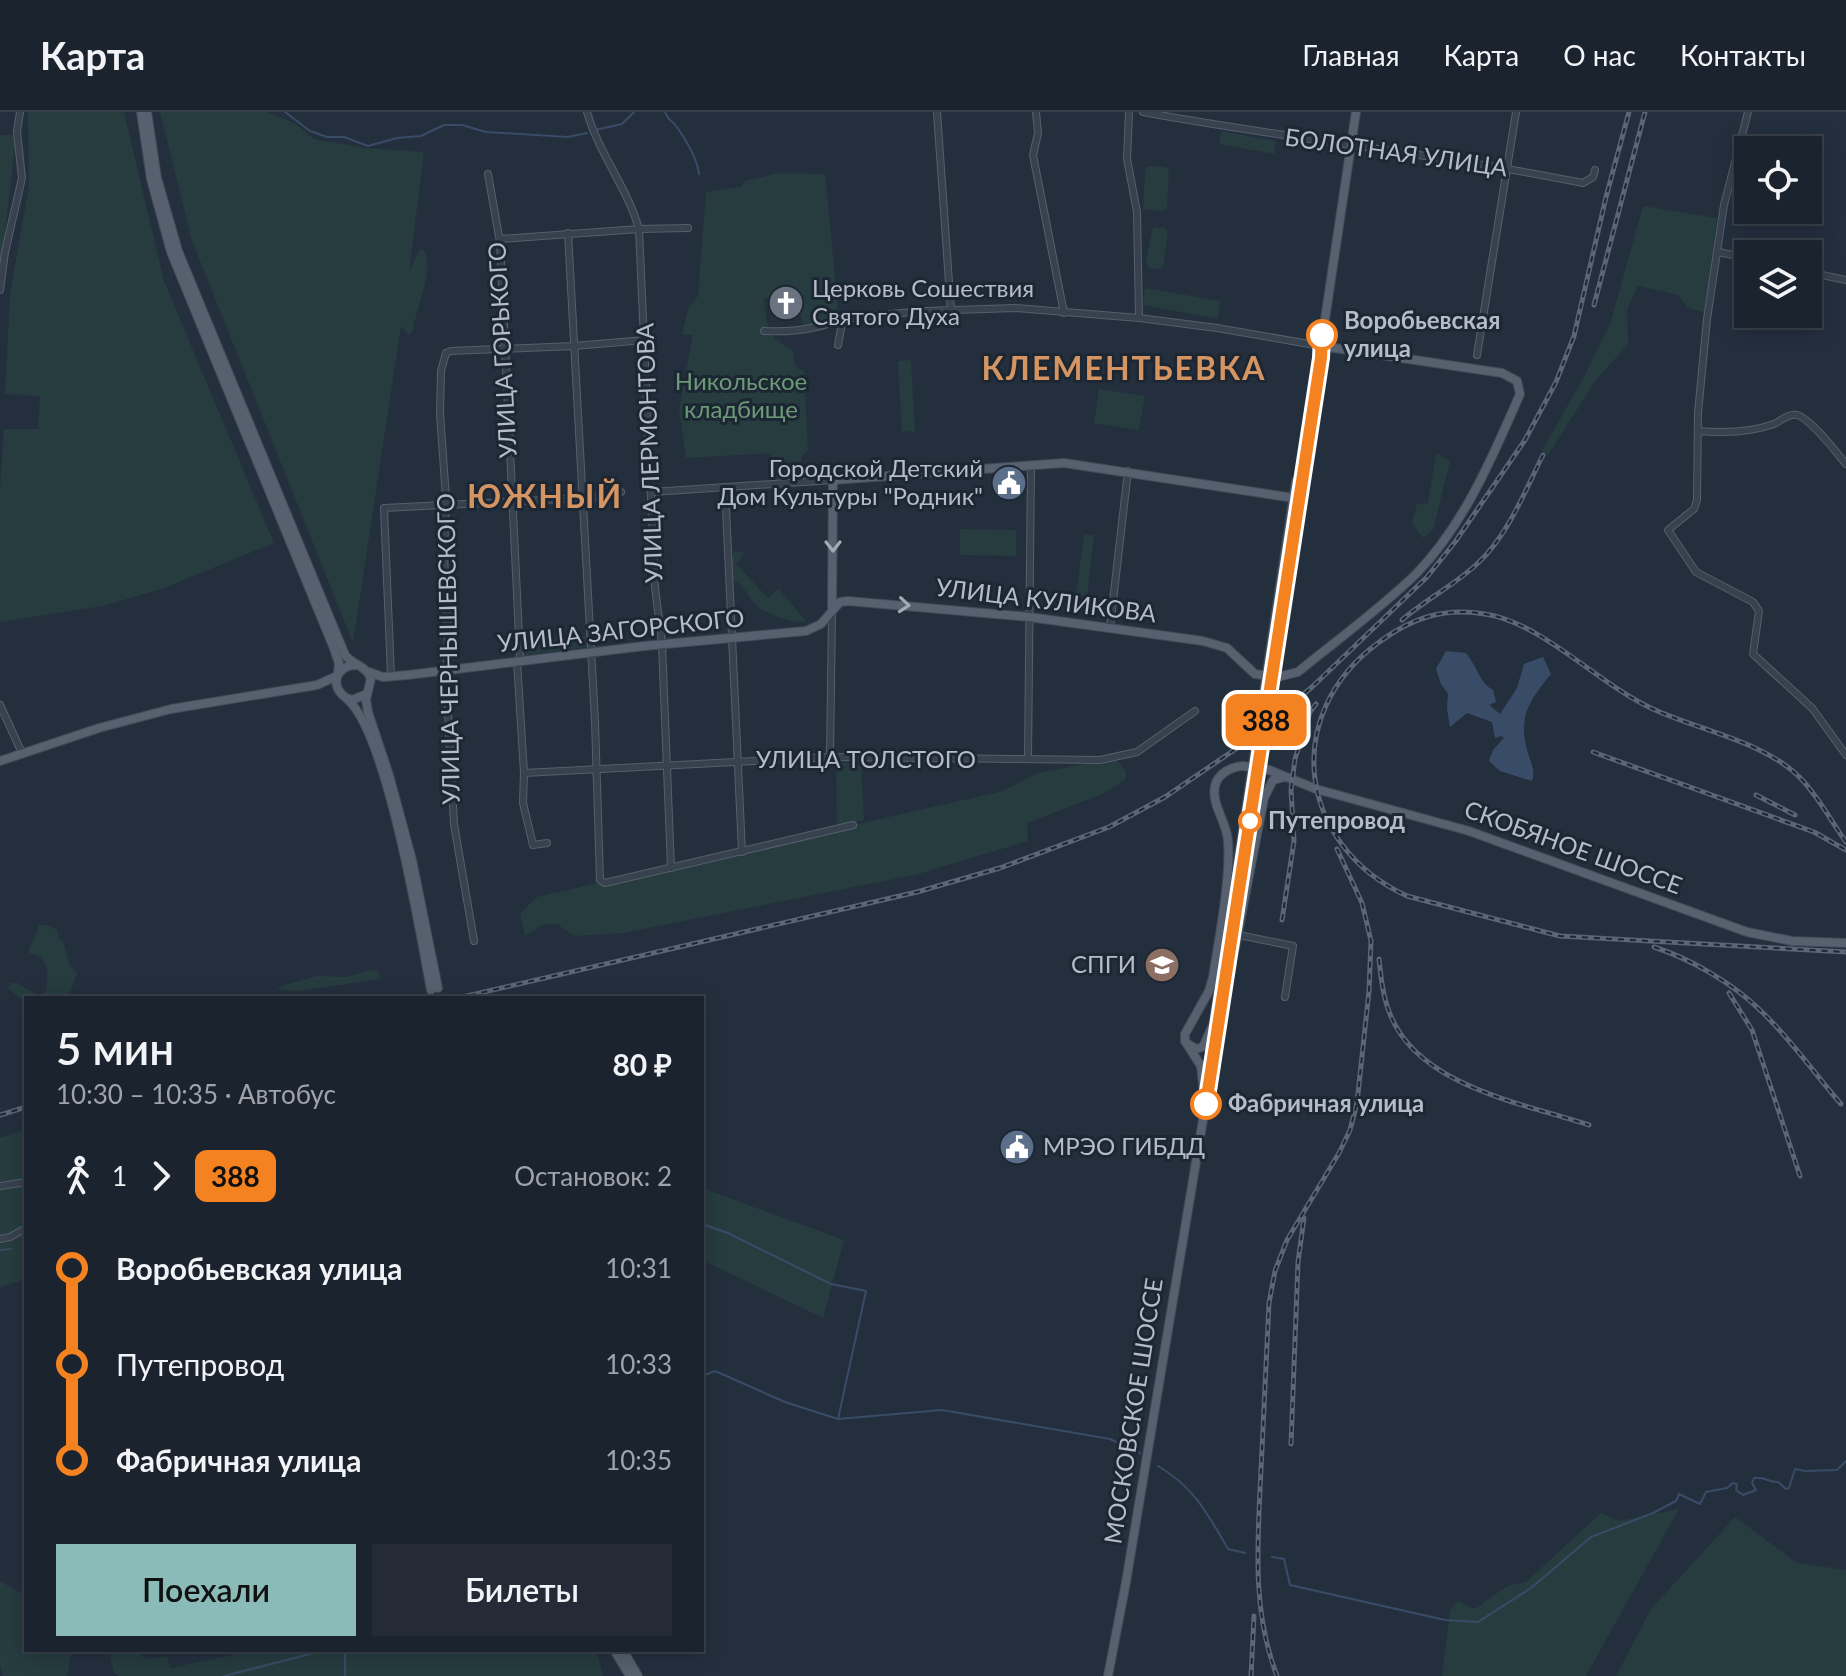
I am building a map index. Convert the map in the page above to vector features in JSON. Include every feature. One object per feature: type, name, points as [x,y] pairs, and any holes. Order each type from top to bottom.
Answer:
[{"type":"main road","points":[[141,112],[178,251],[345,655],[379,676],[408,675]]},
{"type":"main road","points":[[147,112],[145,123],[158,208],[171,252],[333,646],[339,663],[338,690]]},
{"type":"main road","points":[[1249,806],[1356,112]]},
{"type":"main road","points":[[1249,806],[1294,498],[1321,346]]},
{"type":"main road","name":"УЛИЦА КУЛИКОВА","points":[[832,612],[840,602],[848,601],[1107,626],[1216,644],[1227,648],[1253,672],[1278,677],[1298,672],[1416,574],[1433,554],[1463,512],[1520,394],[1520,387],[1510,376],[1472,367],[1321,346]]},
{"type":"main road","points":[[832,612],[833,480],[1064,463],[1294,498]]},
{"type":"main road","name":"УЛИЦА ЗАГОРСКОГО","points":[[408,675],[662,644],[806,631],[821,624],[832,612]]},
{"type":"main road","points":[[0,761],[134,718],[320,684],[338,675],[345,667],[358,665]]},
{"type":"main road","points":[[285,689],[321,687],[338,690],[361,714],[383,777],[406,861],[434,989],[412,860],[368,712],[371,678],[367,670]]},
{"type":"main road","points":[[347,699],[358,700],[380,682],[408,675]]},
{"type":"main road","name":"СКОБЯНОЕ ШОССЕ","points":[[1185,1041],[1185,1034],[1209,991],[1213,977],[1227,869],[1228,832],[1215,789],[1221,775],[1235,767],[1269,770],[1327,792],[1469,831],[1747,932],[1792,941],[1846,943]]},
{"type":"main road","points":[[1225,988],[1239,935],[1264,798],[1273,780],[1288,776]]},
{"type":"main road","name":"МОСКОВСКОЕ ШОССЕ","points":[[1197,1153],[1204,1092],[1225,988],[1249,806]]},
{"type":"main road","name":"МОСКОВСКОЕ ШОССЕ","points":[[1108,1676],[1197,1153],[1213,1023],[1249,806]]},
{"type":"main road","points":[[1185,1041],[1193,1048],[1203,1047],[1213,1023]]},
{"type":"main road","points":[[1185,1041],[1195,1052],[1212,1050]]},
{"type":"main road","points":[[1185,1041],[1201,1066],[1204,1092]]},
{"type":"main road","points":[[615,1652],[630,1676]]},
{"type":"main road","points":[[624,1652],[638,1676]]},
{"type":"street","points":[[0,290],[5,252],[22,178],[17,132],[20,112]]},
{"type":"street","name":"УЛИЦА ЛЕРМОНТОВА","points":[[587,112],[598,145],[619,180],[639,229],[671,868]]},
{"type":"street","points":[[937,112],[951,311]]},
{"type":"street","points":[[1036,112],[1038,133],[1033,155],[1064,313]]},
{"type":"street","points":[[1129,112],[1127,159],[1137,212],[1139,318]]},
{"type":"street","name":"БОЛОТНАЯ УЛИЦА","points":[[1143,112],[1583,183],[1593,177],[1595,170]]},
{"type":"street","points":[[1477,355],[1516,112]]},
{"type":"street","points":[[1748,112],[1724,205],[1707,319],[1698,431],[1697,500],[1694,509],[1668,530],[1696,572],[1753,602],[1759,611],[1753,654],[1812,708],[1846,755]]},
{"type":"street","name":"УЛИЦА ГОРЬКОГО","points":[[488,174],[500,239],[520,657],[517,661],[523,803],[533,845],[547,843]]},
{"type":"street","points":[[500,239],[688,228]]},
{"type":"street","points":[[568,233],[600,880],[605,883],[853,825]]},
{"type":"street","points":[[1718,252],[1734,255]]},
{"type":"street","points":[[1822,275],[1846,280]]},
{"type":"street","points":[[838,345],[842,323],[856,317],[1015,308],[1139,318],[1321,346]]},
{"type":"street","points":[[764,331],[781,332],[842,323]]},
{"type":"street","points":[[504,350],[645,340]]},
{"type":"street","name":"УЛИЦА ЧЕРНЫШЕВСКОГО","points":[[474,941],[454,824],[446,670],[446,504],[440,413],[441,371],[445,356],[451,351],[504,350]]},
{"type":"street","points":[[1698,431],[1752,428],[1798,415],[1846,464]]},
{"type":"street","points":[[1028,759],[1031,466]]},
{"type":"street","points":[[1107,626],[1128,471]]},
{"type":"street","points":[[652,492],[833,480]]},
{"type":"street","points":[[725,487],[742,852]]},
{"type":"street","points":[[391,676],[384,508],[582,498],[621,492]]},
{"type":"street","points":[[830,757],[832,612]]},
{"type":"street","points":[[0,705],[22,753]]},
{"type":"street","name":"УЛИЦА ТОЛСТОГО","points":[[524,773],[830,757],[1100,760],[1137,752],[1195,711]]},
{"type":"street","points":[[1239,935],[1293,946],[1285,997]]},
{"type":"street","points":[[0,1186],[24,1182]]},
{"type":"street","points":[[0,1239],[24,1229]]},
{"type":"green space","points":[[28,112],[124,112],[164,281],[274,543],[164,588],[103,606],[0,622],[0,490],[4,429],[38,429],[40,396],[5,394],[10,294],[29,186]]},
{"type":"green space","points":[[160,112],[267,112],[294,123],[314,139],[365,148],[424,152],[409,272],[419,250],[423,249],[426,278],[413,331],[409,335],[401,326],[353,643],[192,241]]},
{"type":"green space","points":[[1221,131],[1276,141],[1274,154],[1219,144]]},
{"type":"green space","points":[[0,135],[16,135],[0,279]]},
{"type":"green space","points":[[1148,166],[1165,167],[1169,171],[1167,208],[1163,211],[1143,209],[1145,170]]},
{"type":"green space","name":"Никольское кладбище","points":[[779,173],[825,174],[839,319],[803,325],[796,295],[764,299],[773,336],[793,351],[795,366],[804,371],[808,450],[801,457],[801,479],[774,481],[771,453],[686,458],[679,409],[693,335],[682,335],[688,309],[698,296],[706,192],[741,187],[745,181]]},
{"type":"green space","points":[[1643,206],[1717,218],[1705,313],[1687,307],[1678,295],[1638,286],[1627,309],[1628,344],[1596,380],[1548,455],[1542,451],[1611,321]]},
{"type":"green space","points":[[1153,227],[1165,228],[1168,232],[1163,266],[1158,269],[1149,268],[1146,263]]},
{"type":"green space","points":[[1145,288],[1220,301],[1218,319],[1143,305]]},
{"type":"green space","points":[[911,360],[915,431],[902,432],[898,361]]},
{"type":"green space","points":[[1099,389],[1145,396],[1139,430],[1094,423]]},
{"type":"green space","points":[[1436,453],[1450,461],[1433,530],[1423,538],[1412,523],[1417,504],[1428,503]]},
{"type":"green space","points":[[960,529],[1016,530],[1016,556],[960,555]]},
{"type":"green space","points":[[1084,535],[1094,535],[1087,597],[1076,595]]},
{"type":"green space","points":[[734,551],[745,553],[736,564],[768,598],[779,589],[807,622],[779,617],[754,603],[733,579],[731,559]]},
{"type":"green space","points":[[586,636],[586,647],[525,655],[524,641]]},
{"type":"green space","points":[[1115,758],[1126,771],[1126,779],[1105,793],[1027,823],[1028,841],[915,875],[623,933],[574,936],[557,924],[544,924],[525,936],[520,914],[537,897],[1003,791],[1035,774]]},
{"type":"green space","points":[[836,762],[861,764],[864,820],[837,825]]},
{"type":"green space","points":[[38,925],[48,925],[57,930],[59,940],[63,941],[69,964],[77,973],[69,996],[42,996],[47,989],[47,966],[40,957],[29,953]]},
{"type":"green space","points":[[377,970],[380,979],[299,991],[280,990],[278,987],[317,976],[345,977]]},
{"type":"green space","points":[[10,983],[17,983],[39,996],[24,996],[24,1001],[9,989]]},
{"type":"green space","points":[[24,1130],[24,1280],[0,1287],[0,1138]]},
{"type":"green space","points":[[704,1189],[844,1240],[823,1318],[704,1261]]},
{"type":"green space","points":[[1679,1509],[1586,1676],[1442,1676],[1450,1610],[1458,1601],[1475,1609],[1507,1586],[1526,1582],[1601,1513],[1619,1521]]},
{"type":"green space","points":[[1735,1517],[1797,1563],[1846,1570],[1846,1676],[1616,1676],[1651,1609]]},
{"type":"green space","points":[[0,1581],[24,1595],[24,1652],[72,1652],[67,1676],[3,1676],[0,1664]]},
{"type":"green space","points":[[111,1652],[138,1652],[145,1659],[167,1657],[170,1668],[242,1652],[597,1652],[603,1676],[119,1676],[114,1673]]},
{"type":"water","points":[[1446,651],[1466,653],[1484,683],[1493,690],[1496,702],[1489,705],[1500,714],[1517,688],[1524,664],[1543,657],[1551,674],[1532,701],[1524,727],[1533,769],[1532,781],[1500,771],[1489,761],[1493,750],[1504,738],[1495,738],[1492,722],[1467,713],[1450,727],[1448,694],[1436,669]]},
{"type":"waterway","points":[[285,112],[310,131],[327,137],[344,137],[368,146],[397,138],[421,136],[444,125],[462,125],[486,132],[568,137],[587,133]]},
{"type":"waterway","points":[[595,130],[622,124],[634,112]]},
{"type":"waterway","points":[[665,112],[691,149],[699,174]]},
{"type":"waterway","points":[[704,1225],[728,1233],[831,1284],[866,1291],[838,1419]]},
{"type":"waterway","points":[[0,1250],[11,1249]]},
{"type":"waterway","points":[[704,1375],[715,1371],[785,1402],[838,1419],[942,1410],[1110,1439],[1140,1453]]},
{"type":"waterway","points":[[1272,1557],[1284,1559],[1290,1585],[1445,1620],[1478,1622],[1531,1588],[1591,1537],[1653,1513],[1676,1501],[1679,1494],[1700,1504],[1706,1492],[1727,1488],[1733,1483],[1737,1484],[1736,1490],[1743,1495],[1756,1490],[1752,1483],[1754,1478],[1778,1482],[1786,1489],[1795,1469],[1837,1470],[1846,1461]]},
{"type":"waterway","points":[[1158,1466],[1191,1492],[1228,1549],[1245,1553]]},
{"type":"waterway","points":[[224,1676],[318,1652]]},
{"type":"waterway","points":[[345,1652],[345,1676]]},
{"type":"railway","points":[[467,996],[917,892],[1000,868],[1109,827],[1165,797],[1246,742],[1312,687],[1427,577],[1455,542],[1525,440],[1556,382],[1574,336],[1629,112]]},
{"type":"railway","points":[[1594,305],[1645,112]]},
{"type":"railway","points":[[1402,620],[1469,571],[1489,552],[1515,512],[1543,455]]},
{"type":"railway","points":[[1846,842],[1804,782],[1772,757],[1653,709],[1528,629],[1485,614],[1456,612],[1428,616],[1378,643],[1347,672],[1326,706],[1315,742],[1315,778],[1324,813],[1343,846],[1370,874],[1407,896],[1560,936],[1846,952]]},
{"type":"railway","points":[[1282,920],[1294,841],[1291,790],[1295,759],[1310,712],[1316,704]]},
{"type":"railway","points":[[1593,752],[1814,832],[1846,850]]},
{"type":"railway","points":[[1756,795],[1795,815]]},
{"type":"railway","points":[[1277,1676],[1263,1625],[1258,1574],[1269,1303],[1275,1271],[1287,1240],[1350,1130],[1357,1103],[1369,991],[1371,941],[1362,903],[1337,849]]},
{"type":"railway","points":[[1654,947],[1710,973],[1749,1000],[1782,1032],[1841,1104]]},
{"type":"railway","points":[[1379,959],[1390,1014],[1404,1039],[1423,1059],[1475,1088],[1589,1125]]},
{"type":"railway","points":[[1729,993],[1752,1030],[1800,1176]]},
{"type":"railway","points":[[0,1115],[24,1108]]},
{"type":"railway","points":[[1291,1444],[1298,1262],[1304,1218]]},
{"type":"railway","points":[[1251,1676],[1254,1616]]},
{"type":"bus line","name":"388","points":[[1206,1104],[1321,358],[1322,335]]},
{"type":"place","name":"Церковь Сошествия Святого Духа","points":[[786,303]]},
{"type":"place","name":"Воробьевская улица","points":[[1322,335]]},
{"type":"place","name":"Городской Детский Дом Культуры \"Родник\"","points":[[1009,483]]},
{"type":"place","name":"Путепровод","points":[[1250,821]]},
{"type":"place","name":"СПГИ","points":[[1162,965]]},
{"type":"place","name":"Фабричная улица","points":[[1206,1104]]},
{"type":"place","name":"МРЭО ГИБДД","points":[[1017,1147]]},
{"type":"district","name":"КЛЕМЕНТЬЕВКА","points":[[1124,369]]},
{"type":"district","name":"ЮЖНЫЙ","points":[[545,497]]}]
